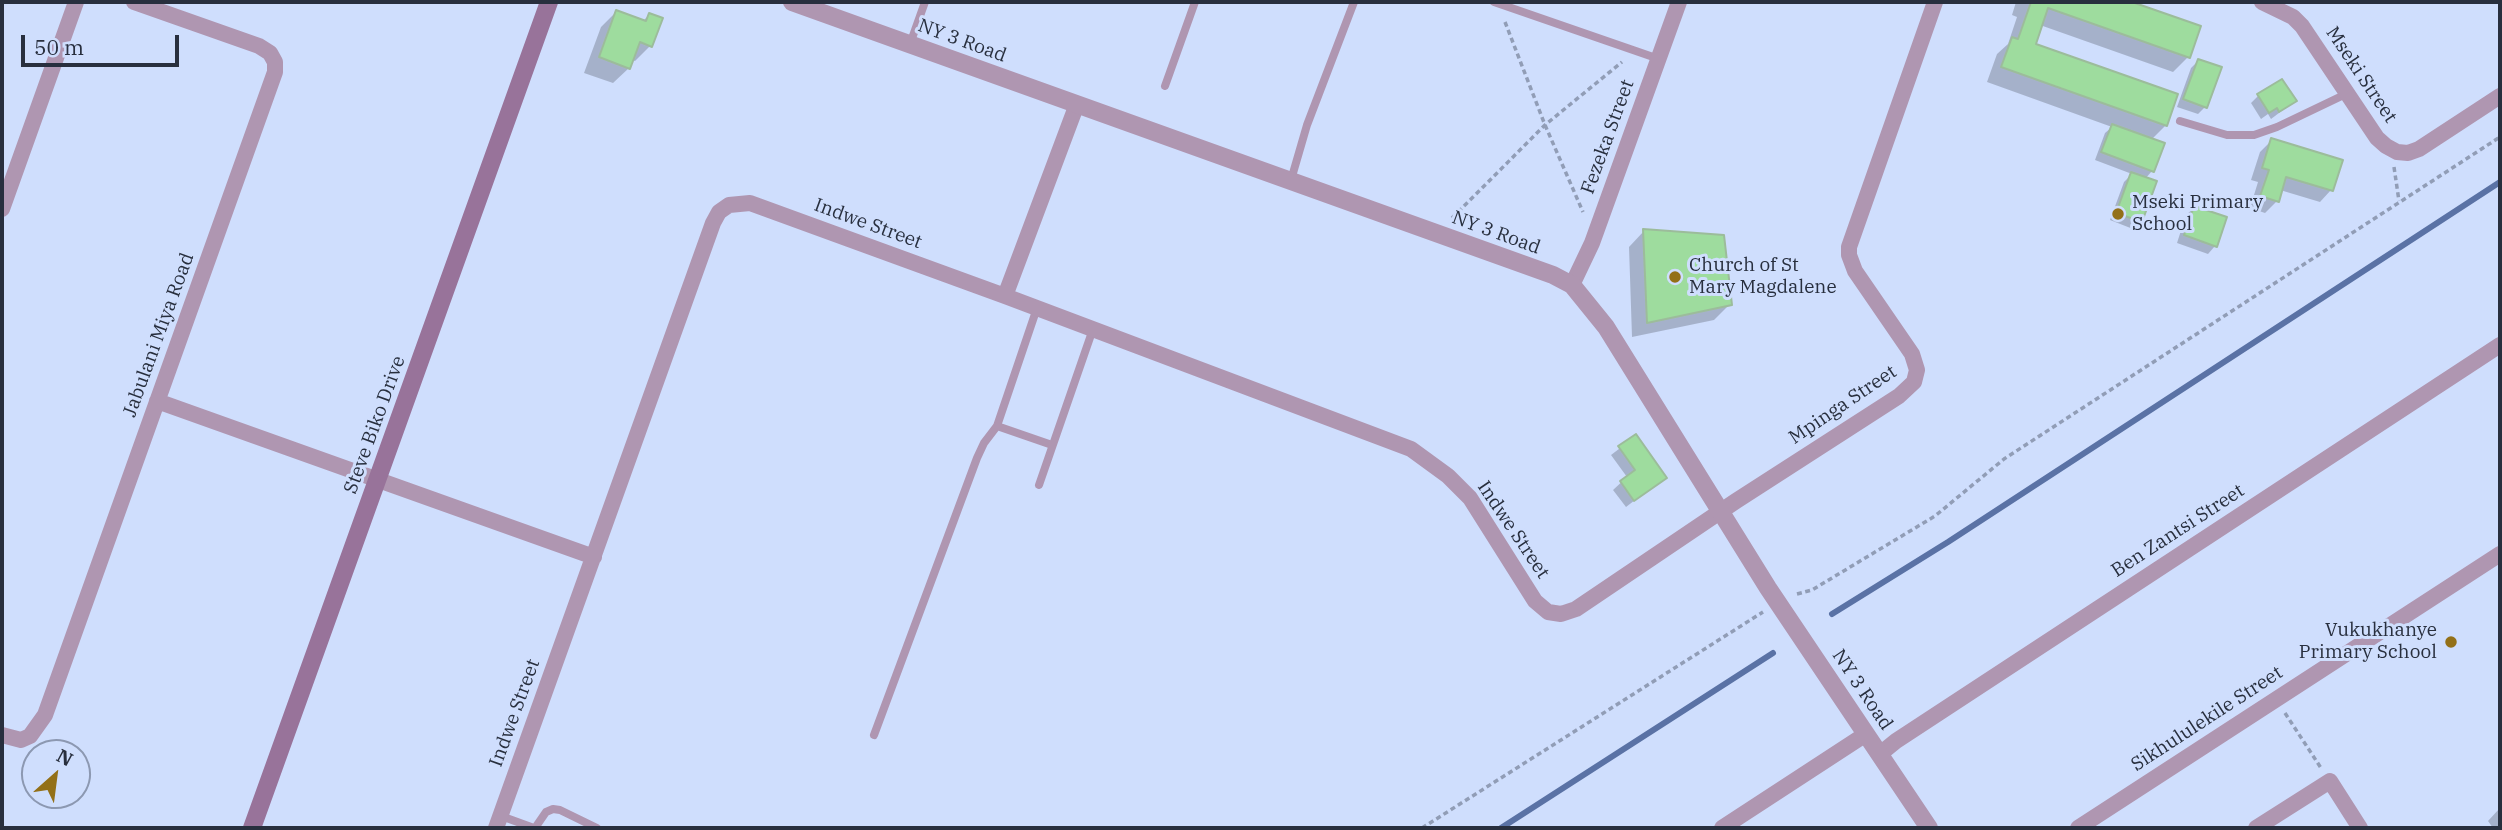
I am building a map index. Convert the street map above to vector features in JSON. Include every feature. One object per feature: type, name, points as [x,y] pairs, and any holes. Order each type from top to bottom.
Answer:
[{"type":"main road","name":"Steve Biko Drive","points":[[252,828],[548,2]]},
{"type":"street","points":[[2,209],[76,2]]},
{"type":"street","name":"Jabulani Miya Road","points":[[2,735],[21,740],[30,736],[45,715],[275,72],[275,62],[270,53],[259,46],[134,2]]},
{"type":"street","name":"NY 3 Road","points":[[792,2],[1553,275],[1572,285],[1605,327],[1720,513],[1929,828]]},
{"type":"street","name":"Fezeka Street","points":[[1572,285],[1592,243],[1679,2]]},
{"type":"street","name":"Mpinga Street","points":[[1553,613],[1567,613],[1576,609],[1899,397],[1914,382],[1917,370],[1912,354],[1855,271],[1849,247],[1935,2]]},
{"type":"street","name":"Mseki Street","points":[[2262,2],[2293,17],[2302,26],[2346,94],[2386,146],[2397,152],[2419,149],[2500,96]]},
{"type":"street","points":[[1005,296],[1077,104]]},
{"type":"street","name":"Indwe Street","points":[[498,822],[713,223],[719,212],[729,205],[750,203],[1411,449],[1448,476],[1470,498],[1535,601],[1553,613]]},
{"type":"street","name":"Ben Zantsi Street","points":[[1880,754],[2500,345]]},
{"type":"street","points":[[157,401],[594,557]]},
{"type":"street","name":"Sikhululekile Street","points":[[2078,828],[2500,555]]},
{"type":"street","points":[[1722,828],[1866,734]]},
{"type":"street","points":[[2256,828],[2330,781],[2360,828]]},
{"type":"lane","points":[[910,44],[925,2]]},
{"type":"lane","points":[[1165,86],[1195,2]]},
{"type":"lane","points":[[1291,182],[1307,125],[1354,2]]},
{"type":"lane","points":[[1496,2],[1659,59]]},
{"type":"lane","points":[[2180,121],[2227,135],[2254,135],[2346,94]]},
{"type":"lane","points":[[874,735],[977,458],[997,426],[1037,308]]},
{"type":"lane","points":[[1039,485],[1093,329]]},
{"type":"lane","points":[[997,426],[1052,445]]},
{"type":"lane","points":[[498,822],[534,828],[546,812],[552,809],[560,810],[597,828]]},
{"type":"path","points":[[1496,2],[1545,125],[1587,220]]},
{"type":"path","points":[[1451,219],[1545,125],[1619,63],[1628,60]]},
{"type":"path","points":[[1797,594],[1812,590],[1934,516],[2004,459],[2500,137]]},
{"type":"path","points":[[2394,165],[2399,202]]},
{"type":"path","points":[[1422,828],[1763,611],[1771,611]]},
{"type":"path","points":[[2276,699],[2330,781]]},
{"type":"building","points":[[2031,2],[2132,2],[2201,26],[2190,58],[2048,8],[2036,44],[2178,94],[2167,126],[2001,67],[2012,37],[2018,39]]},
{"type":"building","points":[[616,10],[646,21],[649,13],[663,18],[652,47],[640,42],[630,69],[599,57]]},
{"type":"building","points":[[2198,59],[2222,67],[2207,108],[2183,99]]},
{"type":"building","points":[[2282,79],[2297,101],[2279,112],[2277,108],[2269,113],[2257,94]]},
{"type":"building","points":[[2112,124],[2165,143],[2154,172],[2101,152]]},
{"type":"building","points":[[2271,138],[2343,160],[2333,191],[2286,177],[2279,202],[2260,196],[2269,170],[2262,168]]},
{"type":"building","points":[[2131,172],[2157,181],[2142,222],[2116,213]]},
{"type":"building","points":[[2194,206],[2227,217],[2217,247],[2184,235]]},
{"type":"building","points":[[1643,229],[1724,235],[1732,305],[1647,323]]},
{"type":"building","points":[[1636,434],[1667,478],[1634,501],[1620,481],[1635,470],[1618,446]]},
{"type":"waterway","points":[[1832,614],[1948,542],[2500,182]]},
{"type":"waterway","points":[[1501,828],[1773,653]]},
{"type":"place","name":"Mseki Primary School","points":[[2118,214]]},
{"type":"place","name":"Church of St Mary Magdalene","points":[[1675,277]]},
{"type":"place","name":"Vukukhanye Primary School","points":[[2451,642]]}]
